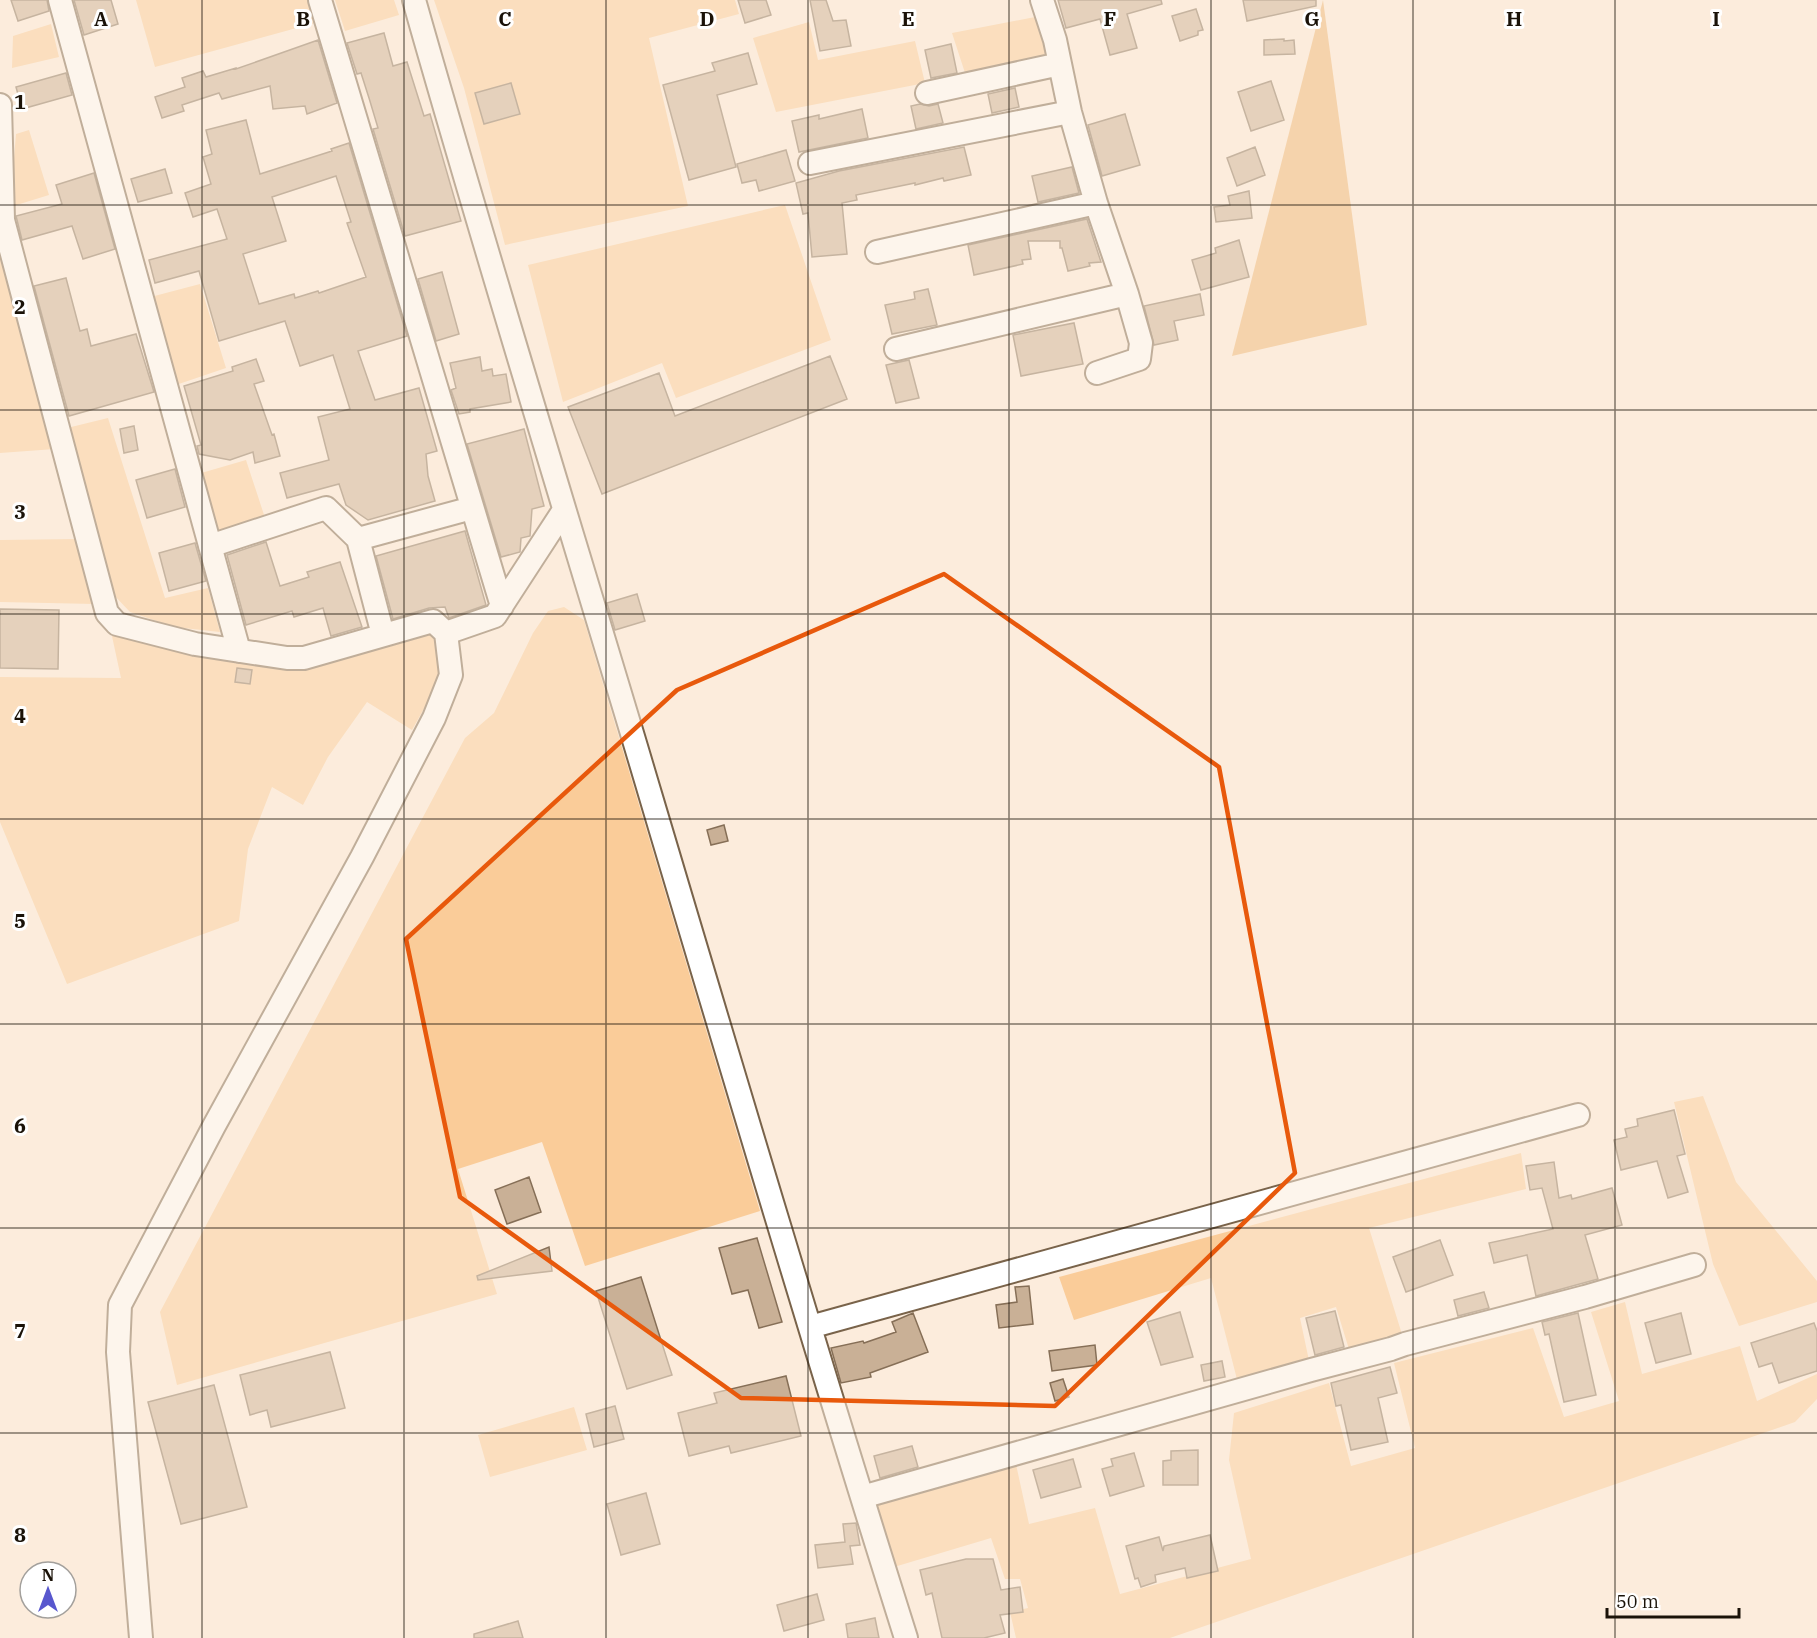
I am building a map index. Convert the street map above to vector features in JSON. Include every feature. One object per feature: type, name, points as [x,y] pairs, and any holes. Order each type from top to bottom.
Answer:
[{"type":"street","points":[[60,0],[239,651]]},
{"type":"street","points":[[320,0],[502,606]]},
{"type":"street","points":[[414,0],[564,510],[906,1638]]},
{"type":"street","points":[[1042,0],[1055,40],[1070,112],[1141,343],[1139,359],[1097,373]]},
{"type":"street","points":[[927,93],[1060,64]]},
{"type":"street","points":[[0,105],[3,220],[107,613],[117,624],[195,644],[287,658],[304,658],[433,621],[446,633],[451,675],[434,718],[362,857],[214,1126],[120,1305],[118,1352],[141,1638]]},
{"type":"street","points":[[810,163],[1070,112]]},
{"type":"street","points":[[877,252],[1096,202]]},
{"type":"street","points":[[896,349],[1127,294]]},
{"type":"street","points":[[210,546],[326,508],[357,539],[383,635]]},
{"type":"street","points":[[357,539],[472,508]]},
{"type":"street","points":[[446,633],[495,616],[564,510]]},
{"type":"street","points":[[810,1327],[1578,1115]]},
{"type":"street","points":[[862,1497],[1694,1265]]},
{"type":"highlighted area","points":[[944,574],[1219,767],[1295,1173],[1055,1406],[741,1398],[460,1197],[406,939],[677,690]]},
{"type":"shaded area","points":[[136,0],[315,0],[322,21],[155,67]]},
{"type":"shaded area","points":[[335,0],[394,0],[399,15],[345,31]]},
{"type":"shaded area","points":[[434,0],[735,0],[739,14],[649,38],[688,206],[505,245],[464,88]]},
{"type":"shaded area","points":[[1323,0],[1367,325],[1232,356]]},
{"type":"shaded area","points":[[1035,17],[1052,58],[966,76],[952,33]]},
{"type":"shaded area","points":[[809,22],[818,60],[915,41],[925,83],[776,112],[753,38]]},
{"type":"shaded area","points":[[51,24],[59,57],[12,68],[13,36]]},
{"type":"shaded area","points":[[29,130],[49,195],[10,207],[16,134]]},
{"type":"shaded area","points":[[785,205],[831,340],[676,398],[662,363],[563,402],[528,265]]},
{"type":"shaded area","points":[[0,240],[55,449],[0,453]]},
{"type":"shaded area","points":[[200,284],[226,368],[167,388],[143,299]]},
{"type":"shaded area","points":[[108,418],[165,598],[208,588],[220,632],[174,627],[130,612],[112,593],[67,428]]},
{"type":"shaded area","points":[[246,460],[268,527],[210,546],[191,476]]},
{"type":"shaded area","points":[[76,539],[95,604],[0,602],[0,540]]},
{"type":"shaded area","points":[[564,607],[584,620],[760,1211],[585,1266],[542,1142],[458,1169],[497,1294],[177,1385],[160,1312],[465,738],[494,713],[533,633],[548,611]]},
{"type":"shaded area","points":[[107,613],[287,658],[433,630],[440,648],[443,675],[412,730],[367,702],[328,757],[303,805],[272,787],[248,849],[239,921],[67,984],[0,822],[0,677],[121,678]]},
{"type":"shaded area","points":[[1703,1096],[1736,1182],[1817,1281],[1817,1302],[1739,1326],[1713,1264],[1674,1102]]},
{"type":"shaded area","points":[[1521,1153],[1526,1189],[1369,1228],[1405,1344],[1352,1359],[1336,1307],[1300,1318],[1311,1370],[1240,1391],[1211,1278],[1074,1320],[1059,1277]]},
{"type":"shaded area","points":[[1625,1302],[1642,1374],[1740,1346],[1757,1401],[1817,1374],[1817,1399],[1795,1422],[1170,1638],[1016,1638],[1010,1612],[1028,1608],[1020,1579],[1005,1579],[991,1538],[884,1570],[862,1497],[1014,1455],[1029,1524],[1095,1508],[1120,1594],[1251,1559],[1229,1460],[1234,1413],[1329,1383],[1351,1466],[1415,1448],[1394,1363],[1533,1328],[1564,1417],[1619,1401],[1591,1312]]},
{"type":"shaded area","points":[[574,1407],[587,1450],[490,1477],[478,1435]]},
{"type":"building","points":[[11,0],[47,0],[49,11],[18,21]]},
{"type":"building","points":[[74,0],[111,0],[118,24],[84,35]]},
{"type":"building","points":[[738,0],[766,0],[771,15],[745,23]]},
{"type":"building","points":[[810,0],[826,0],[833,21],[846,20],[851,46],[820,51]]},
{"type":"building","points":[[1058,0],[1161,0],[1162,4],[1127,14],[1137,48],[1110,55],[1100,19],[1066,28]]},
{"type":"building","points":[[1243,0],[1316,0],[1316,6],[1247,21]]},
{"type":"building","points":[[1196,9],[1203,30],[1198,31],[1198,35],[1180,41],[1172,16]]},
{"type":"building","points":[[384,33],[393,66],[407,62],[424,116],[430,114],[461,221],[405,236],[373,129],[378,128],[369,98],[361,73],[357,74],[347,43]]},
{"type":"building","points":[[1284,39],[1284,41],[1294,40],[1295,54],[1264,55],[1264,40]]},
{"type":"building","points":[[318,40],[337,103],[307,114],[305,106],[273,109],[270,86],[222,99],[219,93],[182,105],[184,111],[162,118],[155,97],[185,87],[182,78],[203,71],[206,77],[236,69]]},
{"type":"building","points":[[951,44],[957,73],[931,78],[925,50]]},
{"type":"building","points":[[748,53],[757,84],[717,95],[736,167],[689,180],[663,85],[715,71],[712,63]]},
{"type":"building","points":[[66,73],[72,95],[22,109],[16,87]]},
{"type":"building","points":[[1271,81],[1284,120],[1251,131],[1238,92]]},
{"type":"building","points":[[511,83],[520,114],[484,124],[475,93]]},
{"type":"building","points":[[1015,88],[1019,107],[992,113],[988,94]]},
{"type":"building","points":[[920,104],[929,106],[938,104],[943,123],[916,129],[911,106]]},
{"type":"building","points":[[862,109],[868,138],[799,152],[792,121],[819,115],[819,119]]},
{"type":"building","points":[[1125,114],[1140,165],[1102,176],[1088,125]]},
{"type":"building","points":[[246,120],[260,174],[332,151],[331,149],[349,143],[407,336],[358,351],[375,400],[419,388],[437,451],[426,454],[428,476],[435,501],[368,520],[346,505],[339,484],[287,498],[280,473],[329,460],[318,417],[350,409],[333,355],[300,366],[285,321],[219,341],[199,271],[155,283],[149,260],[227,239],[217,209],[193,217],[185,193],[211,184],[203,157],[212,154],[206,130]],"holes":[[[336,176],[351,222],[347,223],[366,277],[319,293],[318,291],[295,298],[294,294],[259,304],[243,254],[286,241],[272,197]]]},
{"type":"building","points":[[964,147],[971,175],[944,181],[943,178],[856,195],[857,200],[842,203],[847,254],[812,257],[808,213],[803,214],[796,183],[839,171]]},
{"type":"building","points":[[1255,147],[1265,175],[1237,186],[1227,158]]},
{"type":"building","points":[[786,150],[795,181],[759,191],[756,180],[742,183],[737,164]]},
{"type":"building","points":[[1072,167],[1079,193],[1038,202],[1032,176]]},
{"type":"building","points":[[165,169],[172,193],[138,202],[131,179]]},
{"type":"building","points":[[94,173],[115,249],[83,259],[72,226],[22,240],[16,216],[62,204],[56,185]]},
{"type":"building","points":[[1249,191],[1252,218],[1216,222],[1214,207],[1230,205],[1228,196]]},
{"type":"building","points":[[1087,219],[1101,262],[1089,263],[1090,266],[1068,271],[1062,248],[1060,248],[1060,241],[1028,241],[1031,259],[1022,260],[1023,264],[974,275],[968,245]]},
{"type":"building","points":[[1239,240],[1249,277],[1201,290],[1192,260],[1216,253],[1215,248]]},
{"type":"building","points":[[442,272],[459,334],[436,341],[418,279]]},
{"type":"building","points":[[66,278],[80,331],[87,329],[91,346],[136,334],[154,392],[69,416],[34,286]]},
{"type":"building","points":[[928,289],[937,325],[892,334],[885,305],[915,299],[914,292]]},
{"type":"building","points":[[1200,294],[1204,315],[1174,321],[1178,340],[1154,345],[1144,306]]},
{"type":"building","points":[[1074,323],[1083,364],[1021,376],[1013,335]]},
{"type":"building","points":[[830,356],[847,399],[602,494],[568,407],[659,373],[675,416]]},
{"type":"building","points":[[480,357],[482,371],[492,369],[493,376],[506,374],[511,402],[470,409],[470,412],[459,414],[451,390],[456,388],[450,363]]},
{"type":"building","points":[[256,359],[264,381],[254,384],[272,435],[274,434],[280,456],[255,463],[253,452],[230,460],[199,454],[197,446],[201,445],[184,386],[233,371],[232,367]]},
{"type":"building","points":[[909,360],[919,398],[896,403],[886,365]]},
{"type":"building","points":[[134,426],[138,450],[124,453],[120,429]]},
{"type":"building","points":[[524,429],[544,506],[532,509],[530,536],[521,538],[520,552],[501,557],[467,444]]},
{"type":"building","points":[[175,469],[185,507],[147,518],[136,480]]},
{"type":"building","points":[[465,531],[486,605],[449,618],[445,607],[429,608],[393,619],[376,556]]},
{"type":"building","points":[[266,542],[280,586],[309,577],[307,572],[340,562],[362,627],[331,636],[323,608],[294,617],[292,611],[246,625],[227,555]]},
{"type":"building","points":[[195,543],[206,581],[169,591],[159,553]]},
{"type":"building","points":[[637,594],[645,621],[615,630],[607,603]]},
{"type":"building","points":[[0,609],[59,610],[58,669],[0,668]]},
{"type":"building","points":[[237,668],[252,670],[250,684],[235,682]]},
{"type":"building","points":[[724,825],[728,841],[711,845],[707,830]]},
{"type":"building","points":[[1674,1110],[1685,1154],[1677,1156],[1688,1192],[1668,1198],[1657,1161],[1621,1170],[1614,1140],[1627,1137],[1625,1129],[1638,1126],[1637,1119]]},
{"type":"building","points":[[1554,1162],[1559,1198],[1571,1195],[1572,1199],[1612,1188],[1622,1225],[1585,1235],[1598,1279],[1536,1296],[1527,1255],[1494,1263],[1489,1243],[1553,1229],[1542,1188],[1530,1190],[1526,1166]]},
{"type":"building","points":[[529,1177],[541,1212],[507,1224],[495,1190]]},
{"type":"building","points":[[757,1238],[782,1322],[759,1328],[748,1290],[732,1294],[719,1248]]},
{"type":"building","points":[[1440,1240],[1453,1275],[1406,1292],[1393,1257]]},
{"type":"building","points":[[549,1247],[552,1271],[478,1280],[477,1276]]},
{"type":"building","points":[[641,1277],[672,1375],[627,1389],[596,1291]]},
{"type":"building","points":[[1029,1286],[1033,1324],[999,1328],[996,1305],[1017,1302],[1015,1287]]},
{"type":"building","points":[[1484,1292],[1489,1308],[1458,1316],[1454,1300]]},
{"type":"building","points":[[1335,1311],[1344,1347],[1315,1355],[1306,1318]]},
{"type":"building","points":[[1180,1312],[1193,1357],[1161,1365],[1147,1322]]},
{"type":"building","points":[[913,1313],[928,1352],[870,1373],[871,1377],[841,1383],[831,1348],[863,1341],[864,1343],[896,1332],[892,1322]]},
{"type":"building","points":[[1578,1313],[1596,1395],[1564,1402],[1549,1334],[1545,1335],[1542,1322]]},
{"type":"building","points":[[1681,1313],[1691,1354],[1656,1363],[1645,1323]]},
{"type":"building","points":[[1814,1323],[1817,1331],[1817,1371],[1779,1383],[1772,1363],[1759,1367],[1751,1343]]},
{"type":"building","points":[[1095,1345],[1097,1365],[1052,1371],[1049,1351]]},
{"type":"building","points":[[330,1352],[345,1408],[271,1427],[267,1410],[250,1415],[240,1375]]},
{"type":"building","points":[[1222,1361],[1225,1377],[1204,1381],[1201,1365]]},
{"type":"building","points":[[1390,1367],[1397,1393],[1378,1398],[1388,1442],[1351,1450],[1341,1405],[1336,1406],[1331,1383]]},
{"type":"building","points":[[786,1376],[801,1436],[731,1453],[729,1446],[689,1456],[678,1413],[717,1403],[714,1393]]},
{"type":"building","points":[[1063,1379],[1069,1397],[1055,1401],[1050,1383]]},
{"type":"building","points":[[214,1385],[247,1507],[181,1524],[148,1402]]},
{"type":"building","points":[[615,1406],[624,1439],[594,1447],[586,1414]]},
{"type":"building","points":[[912,1446],[918,1467],[880,1478],[874,1456]]},
{"type":"building","points":[[1198,1450],[1198,1485],[1163,1485],[1163,1461],[1171,1460],[1171,1451]]},
{"type":"building","points":[[1134,1453],[1144,1486],[1110,1496],[1102,1469],[1113,1466],[1111,1459]]},
{"type":"building","points":[[1073,1459],[1081,1487],[1041,1498],[1033,1470]]},
{"type":"building","points":[[646,1493],[660,1544],[621,1555],[607,1504]]},
{"type":"building","points":[[856,1523],[860,1545],[850,1546],[853,1564],[818,1568],[815,1545],[845,1542],[843,1524]]},
{"type":"building","points":[[1210,1535],[1218,1571],[1187,1578],[1185,1568],[1155,1575],[1156,1582],[1141,1587],[1138,1578],[1135,1579],[1126,1546],[1159,1537],[1163,1551],[1164,1546]]},
{"type":"building","points":[[966,1559],[993,1559],[1001,1590],[1020,1587],[1023,1612],[1000,1615],[1005,1633],[984,1638],[942,1638],[932,1593],[926,1595],[920,1570]]},
{"type":"building","points":[[817,1594],[824,1620],[784,1631],[777,1605]]},
{"type":"building","points":[[875,1618],[879,1638],[848,1638],[846,1624]]},
{"type":"building","points":[[518,1621],[523,1638],[474,1638],[474,1634]]}]
